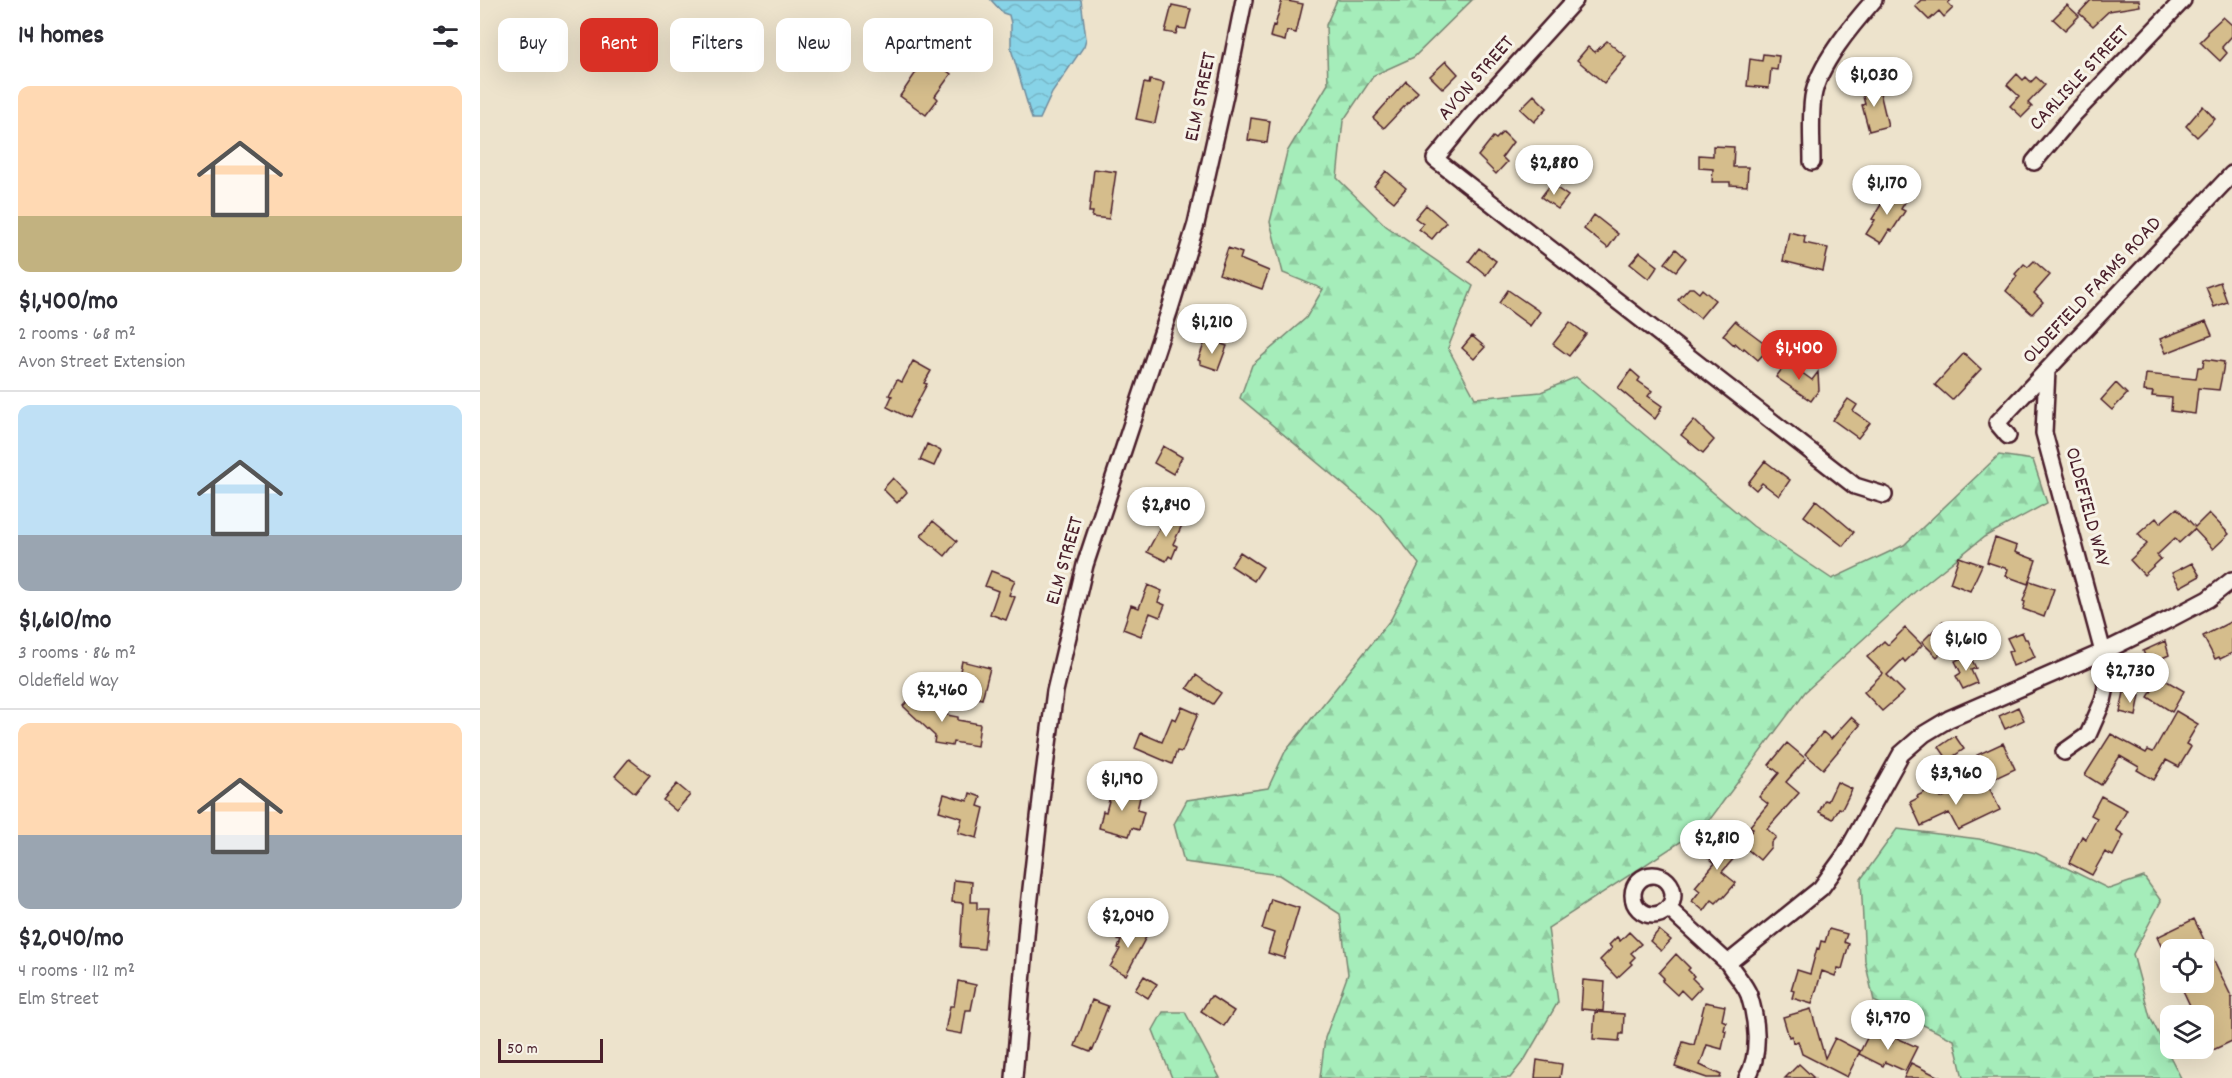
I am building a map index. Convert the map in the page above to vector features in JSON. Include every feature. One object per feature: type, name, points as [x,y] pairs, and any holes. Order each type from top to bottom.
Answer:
[{"type":"street","name":"ELM STREET","points":[[1014,1078],[1032,878],[1055,691],[1085,565],[1196,224],[1244,0]]},
{"type":"street","name":"AVON STREET","points":[[1575,0],[1435,159],[1855,486],[1884,495]]},
{"type":"street","points":[[1812,162],[1813,96],[1819,80],[1839,43],[1874,0]]},
{"type":"street","name":"CARLISLE STREET","points":[[2034,162],[2076,113],[2183,0]]},
{"type":"street","name":"OLDEFIELD FARMS ROAD","points":[[2008,436],[1996,423],[2232,174]]},
{"type":"street","name":"OLDEFIELD WAY","points":[[2047,370],[2044,433],[2103,652],[2106,687],[2103,701],[2088,735],[2064,752]]},
{"type":"street","points":[[1728,963],[1821,888],[1845,855],[1900,754],[1923,734],[1949,719],[2103,652],[2208,599],[2232,580]]},
{"type":"street","points":[[1668,908],[1728,963],[1749,993],[1757,1037],[1752,1069],[1747,1078]]},
{"type":"green space","points":[[1337,0],[1472,0],[1414,57],[1374,75],[1343,121],[1337,178],[1386,226],[1473,286],[1448,348],[1475,398],[1541,392],[1576,377],[1753,526],[1832,579],[1904,545],[1999,455],[2033,460],[2047,503],[1984,537],[1916,591],[1805,692],[1705,826],[1548,928],[1558,1002],[1525,1059],[1510,1078],[1320,1078],[1325,1038],[1348,974],[1340,914],[1279,875],[1184,862],[1174,824],[1187,800],[1268,788],[1285,752],[1391,619],[1419,564],[1380,515],[1240,398],[1252,365],[1306,318],[1323,289],[1283,273],[1270,222],[1287,152],[1328,84],[1326,25]]},
{"type":"green space","points":[[1897,829],[1979,839],[2036,853],[2109,889],[2144,877],[2161,901],[2133,954],[2150,1017],[2160,1037],[2160,1059],[2171,1059],[2181,1078],[1963,1078],[1954,1040],[1874,1001],[1865,961],[1861,879]]},
{"type":"green space","points":[[1163,1012],[1185,1012],[1220,1078],[1172,1078],[1153,1030]]},
{"type":"water","points":[[991,0],[1081,0],[1086,39],[1084,46],[1052,93],[1040,119],[1032,119],[1011,49],[1009,15],[1003,13]]},
{"type":"building","points":[[1282,0],[1303,4],[1296,33],[1287,31],[1285,41],[1270,37]]},
{"type":"building","points":[[1921,0],[1951,0],[1948,3],[1953,8],[1944,17],[1939,11],[1929,20],[1915,6]]},
{"type":"building","points":[[2091,0],[2139,0],[2140,6],[2109,11],[2093,26],[2079,13]]},
{"type":"building","points":[[1172,5],[1191,9],[1186,29],[1178,28],[1176,34],[1165,32]]},
{"type":"building","points":[[2067,5],[2079,16],[2065,30],[2053,19]]},
{"type":"building","points":[[2223,17],[2232,25],[2232,36],[2222,47],[2227,53],[2220,61],[2200,42]]},
{"type":"building","points":[[1607,41],[1626,57],[1604,83],[1577,60],[1588,47],[1595,52]]},
{"type":"building","points":[[1763,54],[1779,56],[1777,70],[1771,69],[1769,88],[1747,86],[1750,59],[1762,61]]},
{"type":"building","points":[[1446,61],[1458,74],[1443,89],[1430,76]]},
{"type":"building","points":[[916,72],[948,72],[951,74],[935,96],[938,99],[926,115],[900,96]]},
{"type":"building","points":[[2017,74],[2023,80],[2026,77],[2031,82],[2036,77],[2045,85],[2028,103],[2032,107],[2022,117],[2010,106],[2019,96],[2007,85]]},
{"type":"building","points":[[1150,80],[1164,83],[1155,123],[1136,119],[1144,83],[1149,84]]},
{"type":"building","points":[[1406,81],[1418,92],[1384,128],[1373,118]]},
{"type":"building","points":[[1878,84],[1888,126],[1869,131],[1862,105],[1865,104],[1861,89]]},
{"type":"building","points":[[1534,95],[1547,108],[1534,122],[1520,109]]},
{"type":"building","points":[[2203,106],[2215,119],[2197,137],[2186,126]]},
{"type":"building","points":[[1251,118],[1270,121],[1267,143],[1248,140]]},
{"type":"building","points":[[1503,132],[1513,142],[1502,157],[1507,162],[1496,174],[1478,156],[1493,137],[1496,139]]},
{"type":"building","points":[[1713,146],[1734,147],[1733,167],[1748,167],[1747,186],[1730,185],[1730,182],[1712,182],[1713,169],[1699,168],[1699,155],[1713,156]]},
{"type":"building","points":[[1094,169],[1116,172],[1109,219],[1092,217],[1093,212],[1089,212]]},
{"type":"building","points":[[1386,171],[1406,188],[1394,202],[1374,186]]},
{"type":"building","points":[[1551,184],[1568,196],[1558,209],[1541,197]]},
{"type":"building","points":[[1893,190],[1907,199],[1901,209],[1905,211],[1881,243],[1866,234],[1875,220],[1872,219]]},
{"type":"building","points":[[1426,205],[1446,222],[1432,239],[1419,229],[1423,224],[1415,218]]},
{"type":"building","points":[[1594,215],[1618,234],[1608,248],[1584,229]]},
{"type":"building","points":[[1789,232],[1805,236],[1804,243],[1828,248],[1823,271],[1783,261]]},
{"type":"building","points":[[1228,248],[1242,253],[1240,259],[1269,271],[1262,289],[1219,274]]},
{"type":"building","points":[[1479,248],[1496,261],[1486,275],[1469,261]]},
{"type":"building","points":[[1676,249],[1686,258],[1676,271],[1665,263]]},
{"type":"building","points":[[1640,252],[1658,266],[1649,279],[1630,264]]},
{"type":"building","points":[[2034,261],[2050,275],[2034,293],[2043,302],[2032,314],[2006,291],[2017,276],[2015,274],[2024,264],[2028,267]]},
{"type":"building","points":[[2220,282],[2227,302],[2214,307],[2206,287]]},
{"type":"building","points":[[1689,288],[1699,293],[1702,289],[1715,300],[1700,318],[1678,300]]},
{"type":"building","points":[[1508,290],[1540,312],[1530,326],[1499,303]]},
{"type":"building","points":[[1735,321],[1770,347],[1758,360],[1723,335]]},
{"type":"building","points":[[2206,321],[2212,335],[2166,353],[2160,339]]},
{"type":"building","points":[[1570,322],[1586,334],[1569,356],[1553,344]]},
{"type":"building","points":[[1472,336],[1485,347],[1474,359],[1462,348]]},
{"type":"building","points":[[1205,342],[1214,345],[1216,342],[1227,346],[1218,370],[1200,364],[1198,360]]},
{"type":"building","points":[[1964,353],[1981,369],[1952,400],[1935,385]]},
{"type":"building","points":[[2204,359],[2224,362],[2223,370],[2219,390],[2198,388],[2195,414],[2171,411],[2172,398],[2152,396],[2153,392],[2144,391],[2146,374],[2196,379],[2198,367],[2203,367]]},
{"type":"building","points":[[913,361],[931,371],[924,383],[927,384],[909,418],[887,407],[892,396],[889,395],[897,380],[902,382]]},
{"type":"building","points":[[1787,362],[1812,380],[1818,372],[1819,390],[1811,401],[1776,377]]},
{"type":"building","points":[[1631,370],[1640,378],[1638,381],[1652,391],[1648,396],[1662,406],[1655,419],[1618,388]]},
{"type":"building","points":[[2116,383],[2127,394],[2112,410],[2101,400]]},
{"type":"building","points":[[1848,399],[1857,405],[1853,411],[1870,423],[1858,438],[1833,420]]},
{"type":"building","points":[[1694,420],[1714,440],[1703,453],[1681,435]]},
{"type":"building","points":[[927,444],[941,451],[934,466],[920,460]]},
{"type":"building","points":[[1163,446],[1182,457],[1173,474],[1154,463]]},
{"type":"building","points":[[1765,461],[1790,480],[1779,496],[1762,483],[1756,490],[1748,483]]},
{"type":"building","points":[[893,478],[907,492],[897,503],[883,489]]},
{"type":"building","points":[[1816,500],[1854,532],[1843,546],[1804,516]]},
{"type":"building","points":[[2177,508],[2195,527],[2209,513],[2229,534],[2213,549],[2194,529],[2179,543],[2175,538],[2157,555],[2161,559],[2144,575],[2130,560],[2147,544],[2138,534],[2156,518],[2160,523]]},
{"type":"building","points":[[1168,513],[1184,521],[1173,544],[1177,546],[1172,558],[1169,556],[1166,561],[1147,552]]},
{"type":"building","points":[[933,521],[957,541],[945,556],[921,536]]},
{"type":"building","points":[[1995,538],[2017,546],[2015,552],[2036,560],[2028,584],[2006,576],[2008,569],[1987,562]]},
{"type":"building","points":[[1240,552],[1263,567],[1254,581],[1231,566]]},
{"type":"building","points":[[1959,557],[1982,565],[1970,591],[1950,583]]},
{"type":"building","points":[[2192,563],[2200,576],[2180,587],[2172,573]]},
{"type":"building","points":[[991,571],[1015,580],[1009,595],[1015,597],[1006,620],[990,614],[998,591],[985,586]]},
{"type":"building","points":[[2030,581],[2054,589],[2044,617],[2023,609],[2025,602],[2023,601]]},
{"type":"building","points":[[1148,585],[1162,591],[1158,602],[1165,605],[1160,617],[1150,613],[1141,636],[1123,629],[1131,605],[1139,608]]},
{"type":"building","points":[[1943,621],[1958,636],[1937,657],[1922,642]]},
{"type":"building","points":[[2232,621],[2232,653],[2215,659],[2203,636]]},
{"type":"building","points":[[1905,628],[1922,645],[1905,662],[1903,659],[1887,675],[1904,692],[1882,711],[1864,692],[1883,673],[1867,657],[1884,641],[1888,645]]},
{"type":"building","points":[[2022,632],[2035,657],[2013,666],[2008,652],[2013,650],[2007,638]]},
{"type":"building","points":[[2165,641],[2169,655],[2149,664],[2143,651]]},
{"type":"building","points":[[1969,654],[1976,668],[1971,670],[1977,683],[1963,689],[1956,676],[1961,673],[1955,661]]},
{"type":"building","points":[[962,661],[990,668],[982,699],[968,696],[970,678],[959,676]]},
{"type":"building","points":[[1196,675],[1221,693],[1213,704],[1187,688]]},
{"type":"building","points":[[2160,677],[2184,691],[2172,712],[2148,697]]},
{"type":"building","points":[[917,691],[942,714],[980,724],[977,746],[953,742],[952,746],[934,743],[935,736],[903,706]]},
{"type":"building","points":[[2124,692],[2140,695],[2136,716],[2120,712]]},
{"type":"building","points":[[1182,707],[1198,714],[1182,752],[1177,751],[1172,764],[1135,748],[1141,733],[1162,742],[1172,718],[1176,720]]},
{"type":"building","points":[[2018,707],[2024,720],[2005,729],[1999,716]]},
{"type":"building","points":[[2176,711],[2198,724],[2186,744],[2191,747],[2179,767],[2166,760],[2154,780],[2137,770],[2139,767],[2120,756],[2101,785],[2085,775],[2111,734],[2146,753],[2148,750],[2153,752]]},
{"type":"building","points":[[1851,717],[1860,725],[1823,769],[1805,754],[1823,732],[1831,739]]},
{"type":"building","points":[[1955,736],[1964,749],[1948,760],[1939,747]]},
{"type":"building","points":[[1787,743],[1806,759],[1786,782],[1799,793],[1767,829],[1776,837],[1760,860],[1741,844],[1753,829],[1750,826],[1768,804],[1759,797],[1779,773],[1769,765]]},
{"type":"building","points":[[2003,743],[2015,769],[1989,781],[1977,755]]},
{"type":"building","points":[[629,759],[650,775],[635,793],[615,776]]},
{"type":"building","points":[[1837,782],[1852,789],[1842,809],[1839,808],[1833,819],[1819,812],[1825,800],[1828,801]]},
{"type":"building","points":[[1987,783],[2000,810],[1958,830],[1949,813],[1921,826],[1910,802],[1935,787],[1941,798],[1959,789],[1961,793],[1966,791],[1967,793]]},
{"type":"building","points":[[677,784],[690,795],[676,811],[663,800]]},
{"type":"building","points":[[1113,785],[1141,793],[1137,810],[1144,812],[1139,830],[1132,828],[1129,836],[1099,828]]},
{"type":"building","points":[[970,793],[981,797],[978,806],[984,808],[977,838],[958,833],[962,818],[939,811],[944,794],[968,801]]},
{"type":"building","points":[[2101,796],[2127,810],[2116,830],[2124,835],[2113,856],[2105,852],[2092,875],[2069,863],[2082,836],[2086,839],[2097,818],[2091,815]]},
{"type":"building","points":[[1719,830],[1742,849],[1722,872],[1736,883],[1716,903],[1712,900],[1704,911],[1692,901],[1700,891],[1695,887],[1715,863],[1705,855],[1710,849],[1706,846]]},
{"type":"building","points":[[954,880],[972,882],[971,902],[977,902],[977,909],[988,909],[984,949],[960,947],[963,903],[952,902]]},
{"type":"building","points":[[1271,899],[1299,908],[1284,958],[1268,953],[1274,933],[1262,929]]},
{"type":"building","points":[[2194,919],[2204,939],[2160,939],[2160,944],[2157,937]]},
{"type":"building","points":[[1126,925],[1147,935],[1126,975],[1110,967],[1120,949],[1118,948],[1121,941],[1118,940]]},
{"type":"building","points":[[1829,929],[1847,934],[1844,942],[1849,944],[1842,969],[1838,968],[1835,976],[1822,971],[1812,1004],[1792,998],[1794,991],[1791,990],[1797,970],[1810,974],[1817,948],[1819,949],[1821,941],[1825,942]]},
{"type":"building","points":[[1659,930],[1671,940],[1661,951],[1650,941]]},
{"type":"building","points":[[1629,932],[1641,944],[1631,953],[1635,957],[1630,962],[1632,964],[1617,978],[1600,960],[1612,948],[1609,945],[1617,937],[1620,941]]},
{"type":"building","points":[[1676,954],[1690,968],[1688,970],[1694,976],[1692,978],[1701,987],[1690,999],[1681,990],[1677,995],[1662,981],[1664,978],[1659,973]]},
{"type":"building","points":[[2214,961],[2232,998],[2232,1041],[2214,1050],[2214,1005],[2190,1005],[2184,993],[2214,993]]},
{"type":"building","points":[[1144,976],[1157,984],[1148,998],[1135,990]]},
{"type":"building","points":[[1583,980],[1605,982],[1603,1011],[1581,1009]]},
{"type":"building","points":[[958,981],[976,985],[971,1010],[966,1010],[962,1034],[945,1031],[950,1006],[954,1006]]},
{"type":"building","points":[[1211,996],[1234,1011],[1224,1026],[1201,1011]]},
{"type":"building","points":[[1092,1000],[1108,1006],[1099,1029],[1101,1030],[1090,1052],[1075,1046]]},
{"type":"building","points":[[1705,1002],[1725,1006],[1722,1020],[1726,1022],[1724,1030],[1726,1031],[1722,1049],[1707,1045],[1700,1065],[1721,1075],[1720,1078],[1707,1078],[1675,1067],[1683,1042],[1694,1045]]},
{"type":"building","points":[[1811,1009],[1825,1058],[1835,1038],[1860,1051],[1847,1077],[1802,1054],[1798,1041],[1793,1043],[1792,1036],[1789,1037],[1783,1017]]},
{"type":"building","points":[[1595,1012],[1624,1014],[1623,1034],[1620,1034],[1619,1041],[1593,1039]]},
{"type":"building","points":[[1870,1032],[1892,1043],[1895,1037],[1917,1047],[1905,1071],[1885,1062],[1883,1066],[1859,1054]]},
{"type":"building","points":[[1537,1060],[1562,1064],[1560,1078],[1535,1078]]},
{"type":"building","points":[[1911,1063],[1941,1078],[1904,1078]]},
{"type":"building","points":[[1799,1064],[1814,1078],[1785,1078]]}]
